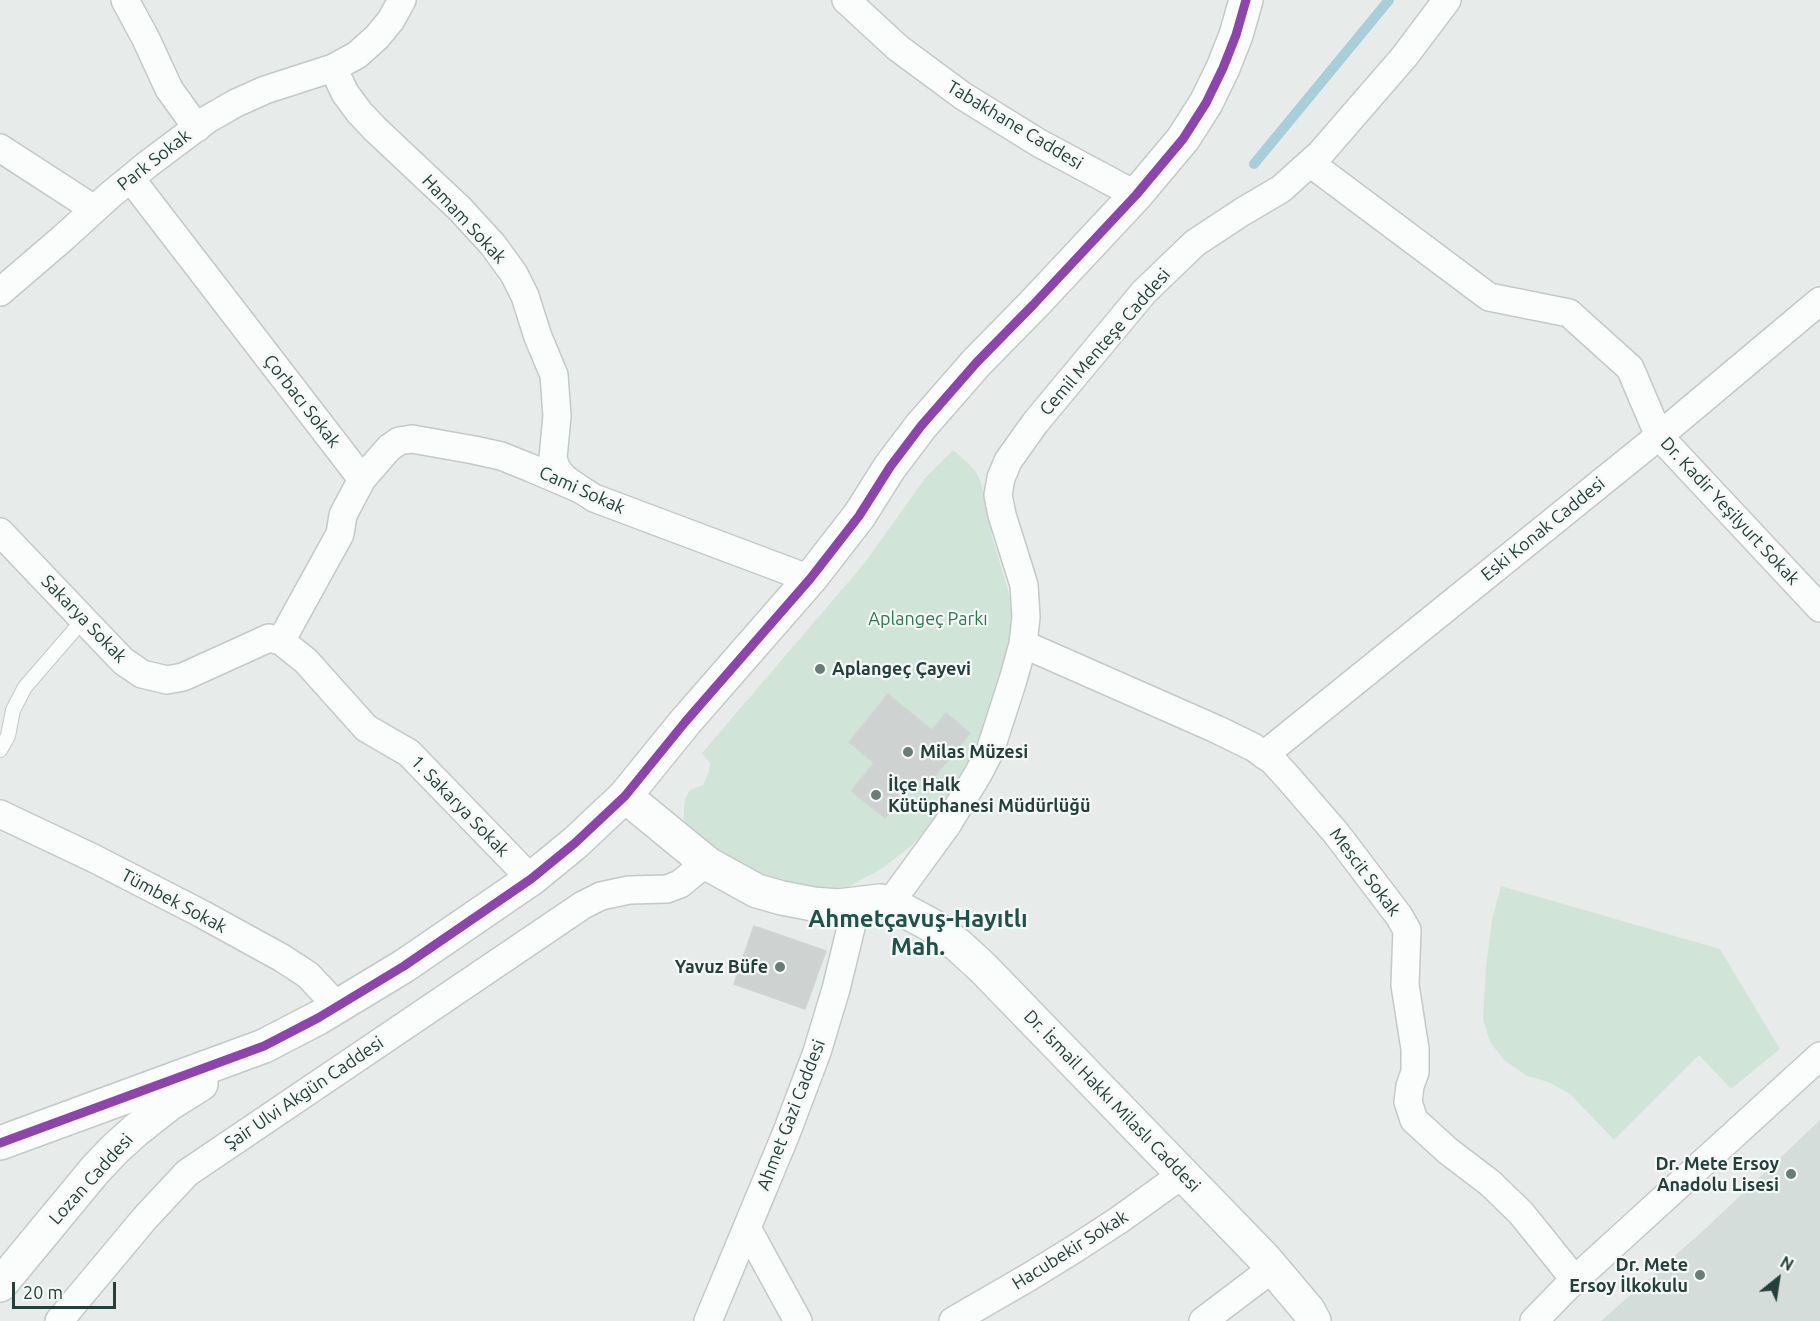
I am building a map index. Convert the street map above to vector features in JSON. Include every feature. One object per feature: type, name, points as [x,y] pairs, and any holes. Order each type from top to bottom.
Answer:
[{"type":"street","points":[[125,0],[170,89],[196,128]]},
{"type":"street","name":"Park Sokak","points":[[0,292],[148,164],[196,128],[236,103],[265,90],[333,68],[357,55],[391,20],[402,0]]},
{"type":"street","name":"Tabakhane Caddesi","points":[[846,0],[898,48],[963,96],[1039,143],[1136,195]]},
{"type":"street","points":[[0,1143],[256,1050],[318,1018],[404,966],[531,879],[575,843],[625,796],[694,712],[810,579],[859,516],[890,467],[921,426],[977,362],[1034,305],[1136,195],[1183,139],[1206,102],[1236,35],[1246,0]]},
{"type":"street","name":"Cemil Menteşe Caddesi","points":[[890,903],[947,825],[986,759],[1023,644],[1026,617],[1024,585],[998,495],[1001,478],[1008,461],[1035,423],[1144,292],[1195,243],[1281,189],[1310,163],[1373,94],[1447,0]]},
{"type":"street","name":"Hamam Sokak","points":[[333,68],[345,93],[359,112],[460,209],[493,245],[514,274],[525,296],[538,337],[554,375],[557,416],[553,458],[556,468],[564,478],[580,489]]},
{"type":"street","points":[[0,148],[94,210]]},
{"type":"street","name":"Dr. Kadir Yeşilyurt Sokak","points":[[1310,163],[1489,297],[1569,313],[1630,368],[1659,436],[1820,608]]},
{"type":"street","name":"Çorbacı Sokak","points":[[131,179],[362,478]]},
{"type":"street","name":"Eski Konak Caddesi","points":[[1264,755],[1659,436],[1820,301]]},
{"type":"street","name":"Cami Sokak","points":[[362,478],[389,448],[399,441],[412,439],[501,456],[580,489],[594,498],[810,579]]},
{"type":"street","points":[[281,641],[340,534],[343,515],[362,478]]},
{"type":"street","name":"Sakarya Sokak","points":[[0,532],[123,662],[142,674],[167,680],[183,678],[269,638],[281,641]]},
{"type":"street","name":"1. Sakarya Sokak","points":[[281,641],[306,660],[366,728],[409,753],[531,879]]},
{"type":"street","name":"Mescit Sokak","points":[[1023,644],[1253,747],[1272,761],[1291,781],[1336,833],[1399,916],[1407,930],[1405,985],[1415,1049],[1415,1072],[1408,1102],[1414,1120],[1448,1151],[1490,1183],[1521,1213],[1575,1280]]},
{"type":"street","points":[[625,796],[704,861],[758,891],[813,904],[838,906],[880,901],[890,903]]},
{"type":"street","name":"Tümbek Sokak","points":[[0,814],[93,858],[282,958],[308,975],[337,1006]]},
{"type":"street","name":"Şair Ulvi Akgün Caddesi","points":[[59,1321],[157,1204],[187,1173],[583,905],[601,896],[629,890],[667,889],[680,884],[704,861]]},
{"type":"street","name":"Ahmet Gazi Caddesi","points":[[708,1321],[786,1134],[817,1052],[836,989],[857,903]]},
{"type":"street","name":"Dr. İsmail Hakkı Milaslı Caddesi","points":[[890,903],[931,925],[983,968],[1273,1268],[1308,1310],[1314,1321]]},
{"type":"street","name":"Lozan Caddesi","points":[[4,1274],[95,1170],[136,1130],[169,1104],[256,1050]]},
{"type":"street","points":[[1534,1321],[1575,1280],[1820,1056]]},
{"type":"street","name":"Hacubekir Sokak","points":[[953,1321],[1076,1248],[1183,1174]]},
{"type":"street","points":[[747,1228],[798,1321]]},
{"type":"street","points":[[1203,1321],[1273,1268]]},
{"type":"lane","points":[[0,750],[8,736],[13,710],[25,687],[83,620]]},
{"type":"shaded area","name":"Dr. Mete Ersoy Anadolu Lisesi","points":[[1820,1120],[1820,1321],[1601,1321],[1705,1229]]},
{"type":"green space","name":"Aplangeç Parkı","points":[[953,450],[976,472],[1008,590],[1013,628],[1010,649],[986,735],[947,802],[927,828],[911,846],[883,868],[846,888],[835,890],[787,884],[761,877],[712,848],[687,826],[684,819],[686,797],[690,790],[703,785],[709,771],[710,763],[702,753],[863,565],[926,477]],"holes":[[[888,694],[932,730],[946,713],[927,785],[918,778],[885,818],[851,791],[874,763],[849,742]]]},
{"type":"green space","points":[[1501,886],[1720,949],[1780,1049],[1731,1089],[1699,1055],[1614,1140],[1570,1094],[1548,1082],[1527,1076],[1504,1060],[1490,1042],[1483,1019],[1486,967],[1492,920]]},
{"type":"building","name":"Milas Müzesi","points":[[888,694],[932,730],[946,713],[970,733],[927,786],[918,778],[885,818],[851,791],[874,763],[849,742]]},
{"type":"building","points":[[754,926],[826,951],[805,1009],[734,984]]},
{"type":"waterway","points":[[1254,164],[1389,0]]},
{"type":"transit line","points":[[0,1143],[264,1046],[318,1018],[404,966],[531,879],[575,843],[625,796],[686,721],[810,579],[859,516],[890,467],[921,426],[977,362],[1136,195],[1183,139],[1206,103],[1223,68],[1246,0]]},
{"type":"place","name":"Aplangeç Çayevi","points":[[820,669]]},
{"type":"place","name":"Milas Müzesi","points":[[908,752]]},
{"type":"place","name":"İlçe Halk Kütüphanesi Müdürlüğü","points":[[876,795]]},
{"type":"place","name":"Yavuz Büfe","points":[[780,967]]},
{"type":"place","name":"Dr. Mete Ersoy Anadolu Lisesi","points":[[1791,1174]]},
{"type":"place","name":"Dr. Mete Ersoy İlkokulu","points":[[1700,1275]]},
{"type":"district","name":"Ahmetçavuş-Hayıtlı Mah.","points":[[918,933]]}]
